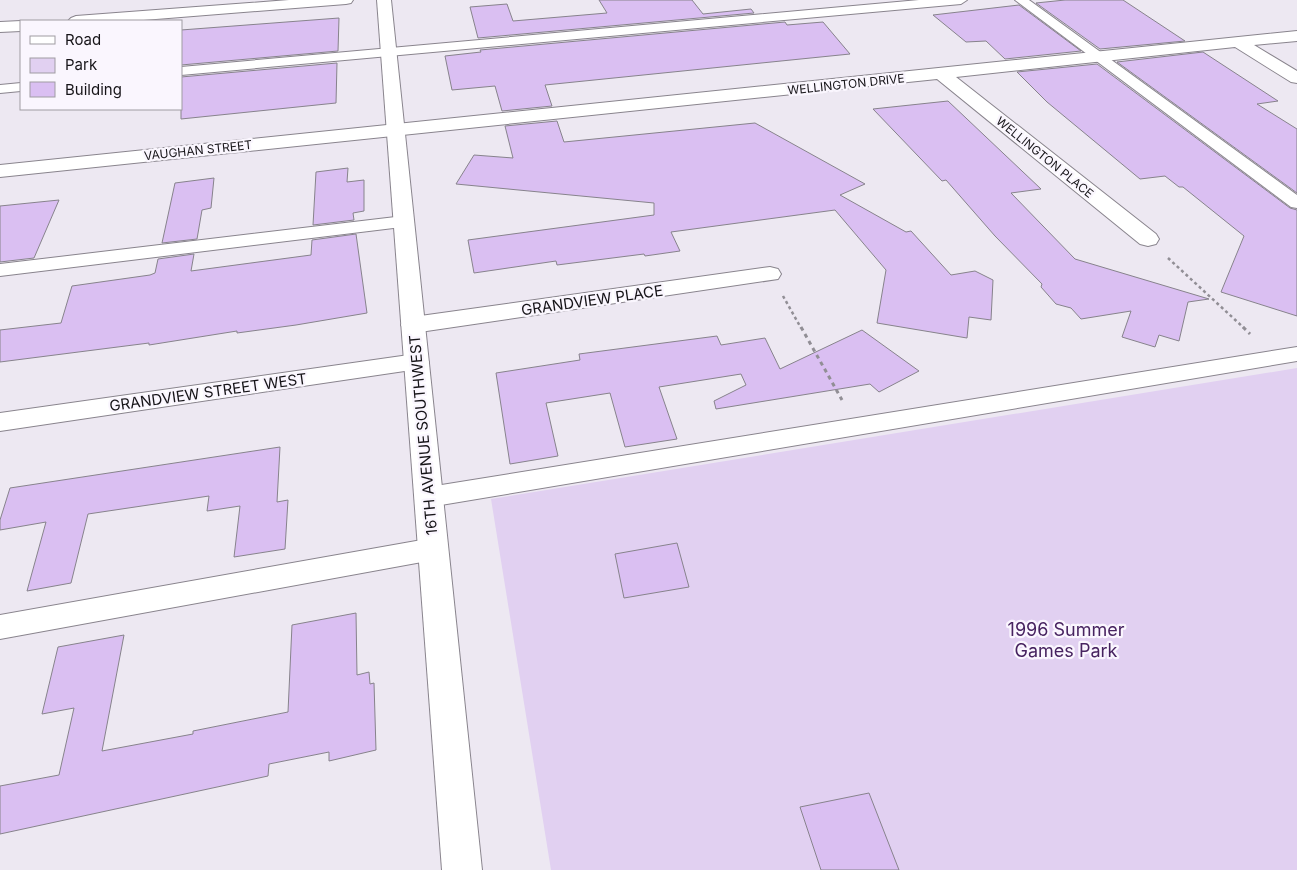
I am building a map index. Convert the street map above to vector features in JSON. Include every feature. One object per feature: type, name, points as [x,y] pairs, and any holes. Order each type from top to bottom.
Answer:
[{"type":"street","points":[[89,20],[346,0]]},
{"type":"street","name":"16TH AVENUE SOUTHWEST","points":[[384,0],[462,870]]},
{"type":"street","points":[[0,27],[20,26]]},
{"type":"street","name":"WELLINGTON DRIVE","points":[[396,129],[1101,58],[1297,36]]},
{"type":"street","points":[[1239,42],[1297,78]]},
{"type":"street","name":"WELLINGTON PLACE","points":[[942,74],[1148,239]]},
{"type":"street","name":"VAUGHAN STREET","points":[[0,171],[396,129]]},
{"type":"street","name":"GRANDVIEW PLACE","points":[[413,325],[770,274]]},
{"type":"street","name":"GRANDVIEW STREET WEST","points":[[0,422],[416,362]]},
{"type":"lane","points":[[182,71],[961,0]]},
{"type":"lane","points":[[1021,0],[1297,203]]},
{"type":"lane","points":[[0,88],[20,86]]},
{"type":"lane","points":[[0,270],[404,222]]},
{"type":"lane","points":[[429,497],[1286,356]]},
{"type":"lane","points":[[0,627],[433,549]]},
{"type":"path","points":[[1148,239],[1286,356]]},
{"type":"path","points":[[770,274],[857,426]]},
{"type":"green space","name":"1996 Summer Games Park","points":[[1297,368],[1297,870],[551,870],[491,499]]},
{"type":"building","points":[[599,0],[692,0],[703,14],[751,9],[754,13],[478,38],[470,7],[507,4],[513,21],[607,13]]},
{"type":"building","points":[[1065,0],[1123,0],[1185,41],[1100,49],[1036,3]]},
{"type":"building","points":[[1019,5],[1081,51],[1005,59],[986,41],[966,42],[933,15]]},
{"type":"building","points":[[339,18],[338,51],[182,65],[182,30]]},
{"type":"building","points":[[785,22],[787,25],[823,22],[850,54],[545,85],[552,106],[502,111],[495,86],[452,90],[445,56],[481,52],[480,50]]},
{"type":"building","points":[[1203,52],[1278,101],[1257,104],[1297,129],[1297,193],[1117,62]]},
{"type":"building","points":[[337,63],[336,103],[181,119],[182,77]]},
{"type":"building","points":[[1097,64],[1290,208],[1297,210],[1297,316],[1221,292],[1244,236],[1183,187],[1179,187],[1165,176],[1140,179],[1047,102],[1017,72]]},
{"type":"building","points":[[948,101],[1041,189],[1011,193],[1075,259],[1209,299],[1188,302],[1179,341],[1159,335],[1155,347],[1122,337],[1131,311],[1081,319],[1071,308],[1056,304],[1041,287],[1042,284],[995,236],[946,180],[942,181],[873,109]]},
{"type":"building","points":[[557,121],[564,142],[755,123],[865,184],[840,195],[906,232],[911,231],[951,275],[975,271],[993,280],[991,320],[969,317],[967,338],[877,323],[886,270],[835,210],[671,232],[680,251],[557,265],[556,261],[474,273],[468,240],[654,215],[654,203],[456,184],[474,155],[513,158],[505,126]]},
{"type":"building","points":[[348,168],[347,182],[364,180],[364,211],[353,213],[354,220],[313,225],[316,172]]},
{"type":"building","points":[[214,178],[211,208],[202,210],[197,239],[162,243],[175,183]]},
{"type":"building","points":[[59,200],[34,258],[0,262],[0,206]]},
{"type":"building","points":[[356,234],[367,313],[296,325],[237,333],[237,331],[149,345],[149,343],[0,362],[0,330],[61,323],[72,286],[150,275],[155,273],[158,259],[194,254],[191,271],[311,255],[312,240]]},
{"type":"building","points":[[862,330],[919,371],[879,392],[870,384],[716,409],[714,401],[746,385],[741,374],[659,387],[677,439],[625,447],[610,393],[546,403],[558,456],[510,464],[496,373],[580,360],[579,354],[717,336],[721,345],[765,338],[780,369]]},
{"type":"building","points":[[280,447],[277,502],[288,500],[285,549],[234,557],[240,506],[207,511],[209,496],[88,514],[71,583],[27,591],[46,522],[0,530],[0,520],[10,488]]},
{"type":"building","points":[[677,543],[689,587],[624,598],[615,554]]},
{"type":"building","points":[[356,613],[357,675],[369,672],[370,684],[374,683],[376,750],[329,761],[329,752],[269,764],[268,776],[0,834],[0,786],[59,775],[74,708],[42,714],[58,647],[124,635],[102,751],[193,734],[193,731],[288,712],[292,625]]},
{"type":"building","points":[[869,793],[899,870],[821,870],[800,807]]}]
